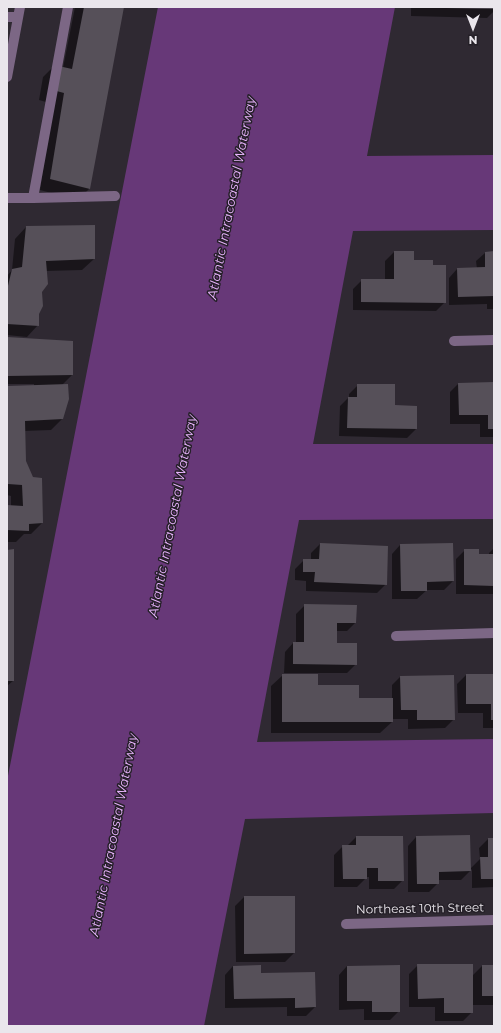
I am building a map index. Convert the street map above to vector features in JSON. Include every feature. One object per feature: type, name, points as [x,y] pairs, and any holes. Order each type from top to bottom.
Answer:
[{"type":"street","points":[[33,198],[68,7]]},
{"type":"street","points":[[7,17],[19,12]]},
{"type":"street","points":[[7,77],[19,12]]},
{"type":"street","points":[[7,198],[115,196]]},
{"type":"street","points":[[454,341],[494,340]]},
{"type":"street","points":[[396,636],[494,634]]},
{"type":"street","name":"Northeast 10th Street","points":[[346,924],[494,920]]},
{"type":"water","name":"Atlantic Intracoastal Waterway","points":[[158,7],[395,7],[367,156],[494,155],[494,230],[353,231],[313,444],[494,444],[494,519],[299,520],[257,742],[494,739],[494,813],[245,819],[204,1026],[7,1026],[7,781]]},
{"type":"building","points":[[84,7],[124,7],[90,189],[50,179],[64,93],[49,89],[54,65],[72,69]]},
{"type":"building","points":[[494,7],[494,9],[446,8]]},
{"type":"building","points":[[95,225],[95,259],[46,261],[48,284],[42,292],[43,306],[39,314],[39,326],[7,324],[7,290],[12,269],[22,267],[26,226]]},
{"type":"building","points":[[394,251],[414,251],[414,260],[433,260],[433,265],[446,265],[446,303],[361,302],[361,279],[394,279]]},
{"type":"building","points":[[494,251],[494,296],[458,297],[457,268],[485,267],[485,252]]},
{"type":"building","points":[[7,337],[73,341],[73,375],[7,376]]},
{"type":"building","points":[[494,382],[494,429],[488,429],[488,415],[459,415],[458,383]]},
{"type":"building","points":[[68,384],[69,399],[63,419],[25,421],[26,461],[33,477],[42,478],[43,523],[29,524],[29,531],[7,530],[7,505],[23,506],[22,485],[8,484],[7,386]]},
{"type":"building","points":[[357,384],[395,384],[395,405],[417,406],[417,429],[347,428],[348,397],[357,397]]},
{"type":"building","points":[[320,543],[388,546],[387,585],[314,582],[315,572],[303,572],[303,559],[319,559]]},
{"type":"building","points":[[453,543],[454,581],[427,582],[427,591],[401,591],[400,544]]},
{"type":"building","points":[[14,549],[14,681],[7,681],[7,550]]},
{"type":"building","points":[[464,549],[479,549],[479,554],[494,554],[494,586],[464,585]]},
{"type":"building","points":[[304,604],[357,605],[356,623],[337,623],[337,643],[357,643],[357,665],[293,664],[293,642],[304,642]]},
{"type":"building","points":[[282,674],[318,674],[318,685],[359,685],[359,698],[393,698],[393,722],[282,722]]},
{"type":"building","points":[[466,674],[494,674],[494,720],[491,720],[491,704],[466,704]]},
{"type":"building","points":[[454,675],[455,720],[417,720],[417,710],[401,710],[400,676]]},
{"type":"building","points":[[470,835],[471,871],[439,872],[439,884],[417,884],[416,836]]},
{"type":"building","points":[[356,836],[403,836],[404,881],[378,881],[378,868],[367,868],[367,879],[343,879],[342,845],[356,845]]},
{"type":"building","points":[[488,838],[494,838],[494,879],[481,879],[480,857],[488,857]]},
{"type":"building","points":[[244,896],[295,896],[295,953],[244,954]]},
{"type":"building","points":[[417,964],[473,964],[473,1013],[444,1013],[444,998],[418,999]]},
{"type":"building","points":[[261,965],[261,973],[315,972],[316,1007],[295,1008],[295,998],[234,999],[233,966]]},
{"type":"building","points":[[400,965],[400,1012],[372,1012],[372,1001],[347,1001],[347,966]]},
{"type":"building","points":[[482,965],[494,965],[494,996],[482,996]]}]
